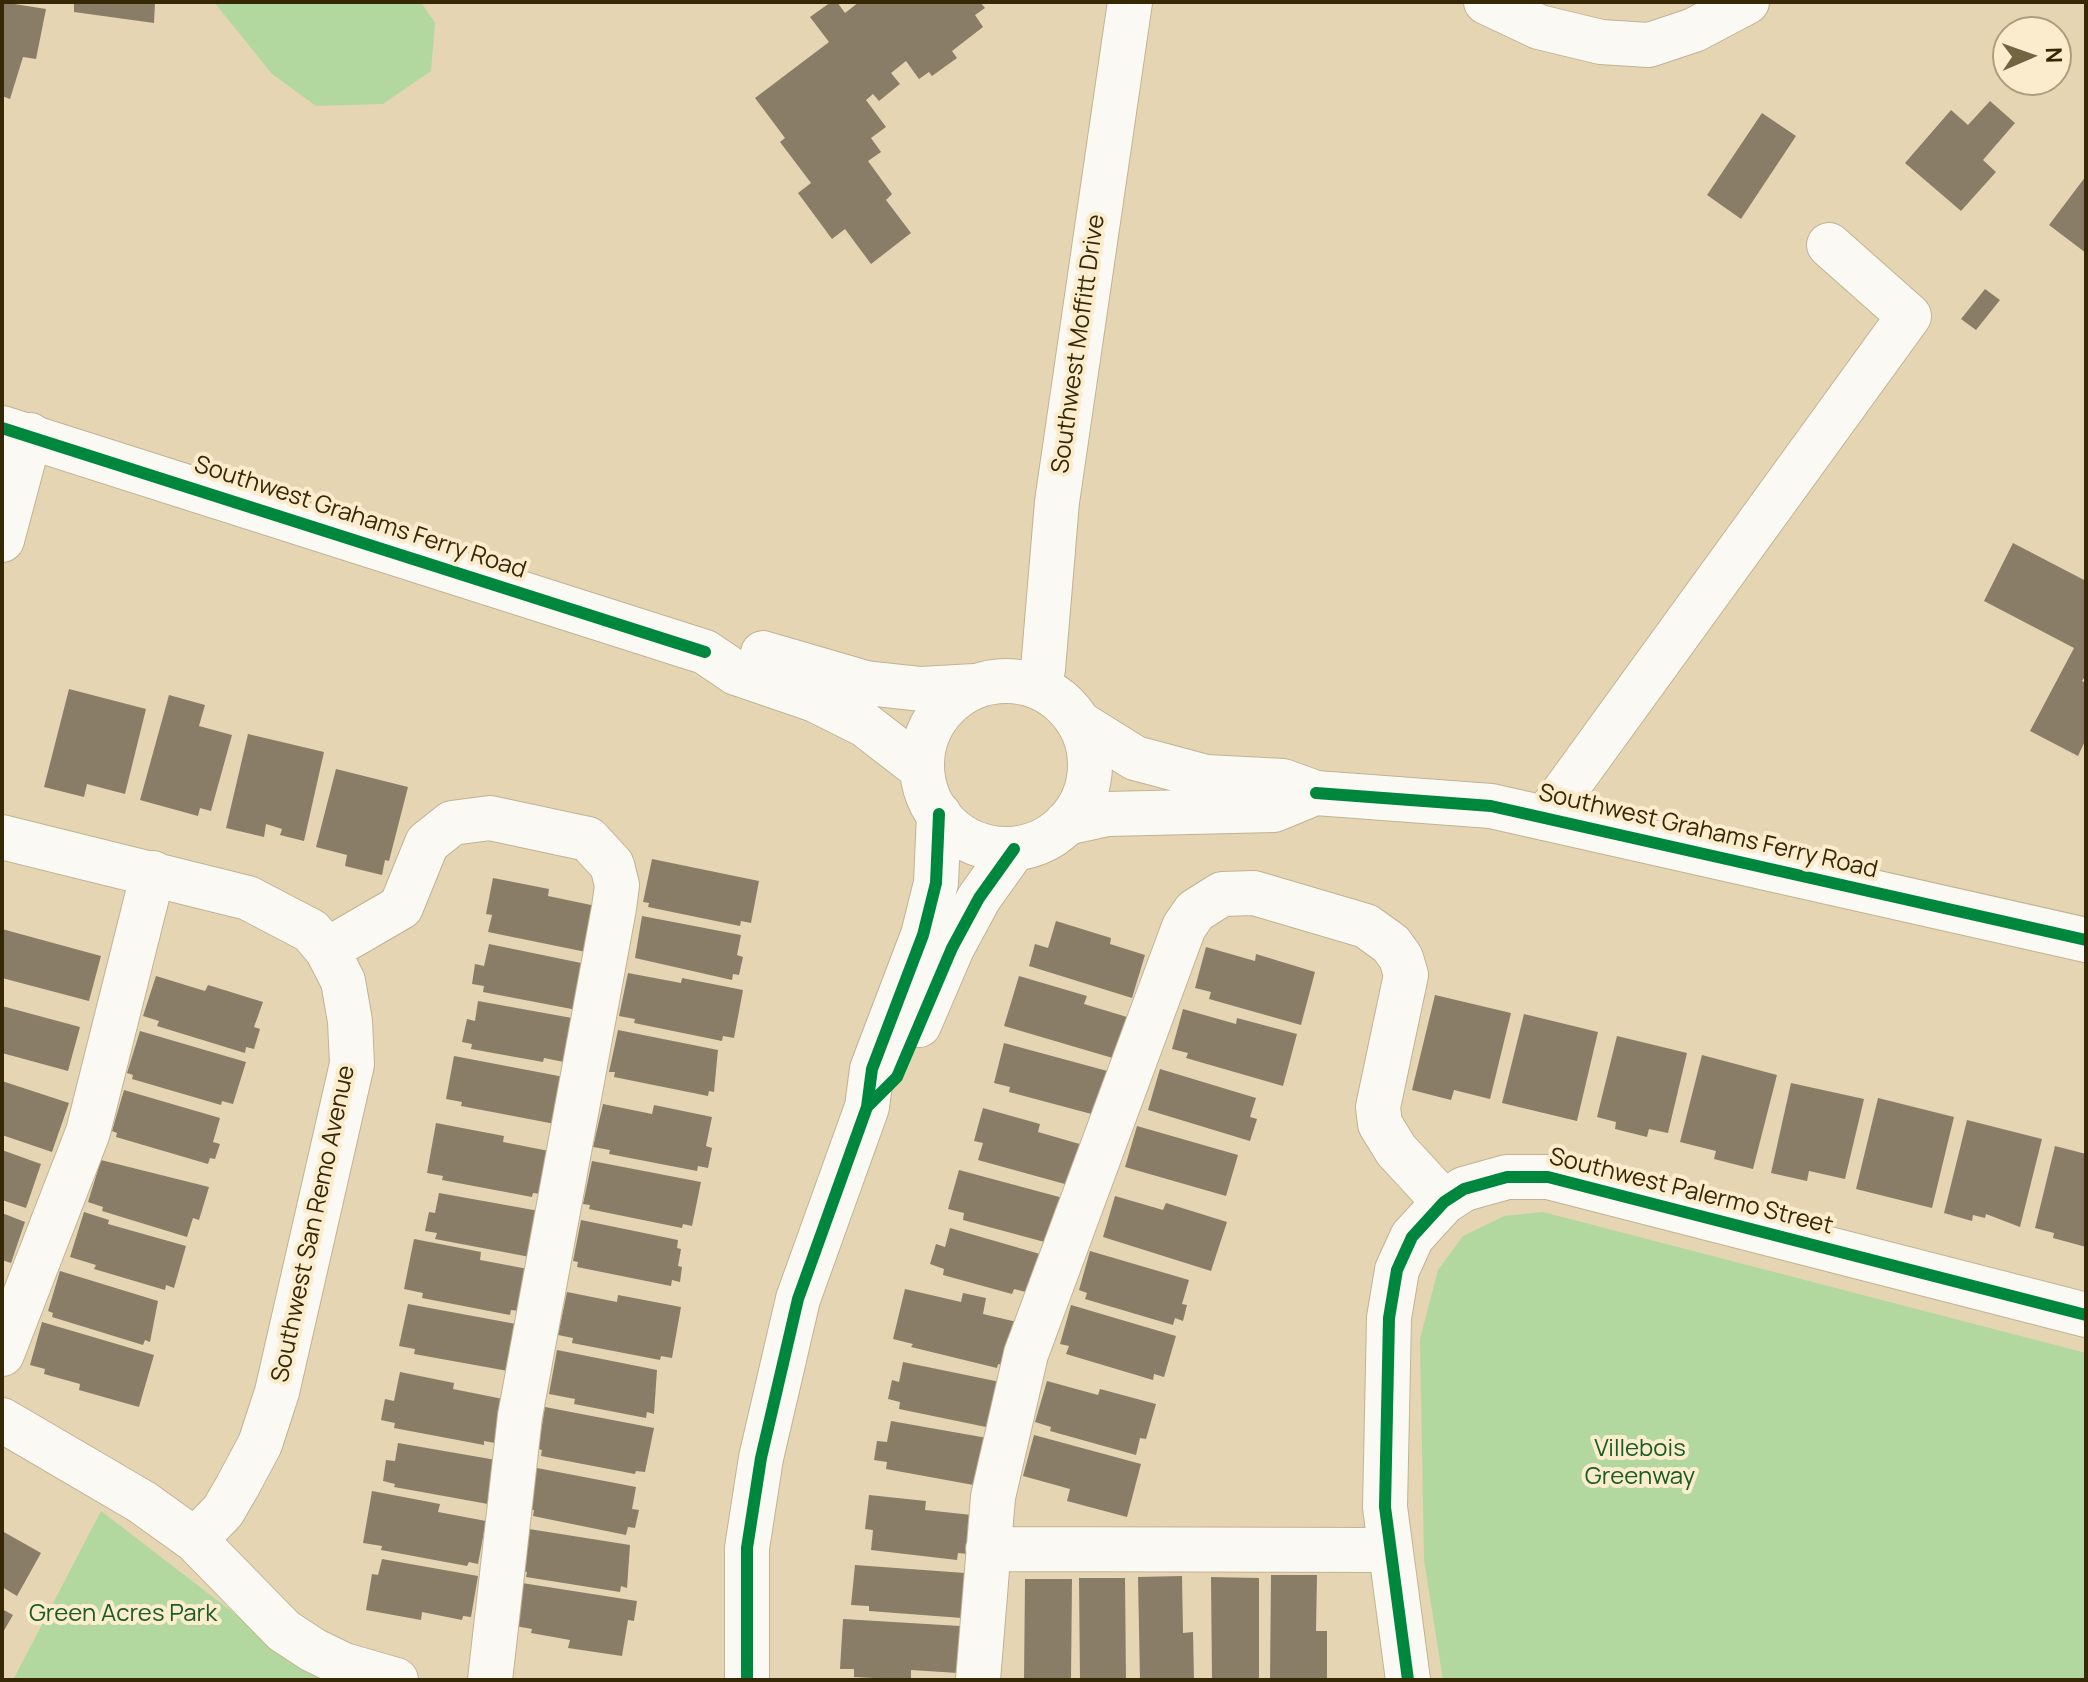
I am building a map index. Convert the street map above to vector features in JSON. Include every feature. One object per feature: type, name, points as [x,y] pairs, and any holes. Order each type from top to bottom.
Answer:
[{"type":"street","name":"Southwest Moffitt Drive","points":[[1038,687],[1043,669],[1057,502],[1130,2]]},
{"type":"street","points":[[1486,2],[1539,27],[1601,42],[1649,45],[1694,30],[1747,2]]},
{"type":"street","points":[[1545,818],[1909,316],[1829,245]]},
{"type":"street","points":[[2,540],[16,432]]},
{"type":"street","name":"Southwest Grahams Ferry Road","points":[[16,432],[705,652],[736,673],[815,700],[865,725],[922,769]]},
{"type":"street","name":"Southwest Grahams Ferry Road","points":[[705,652],[750,650],[866,683],[897,688],[975,686]]},
{"type":"street","points":[[1019,682],[1038,687],[1065,703],[1079,723],[1088,745],[1090,769],[1086,792],[1066,823],[1037,843],[1014,849],[990,848],[967,840],[948,826],[924,784],[922,769],[927,737],[938,715],[954,698],[975,686],[1019,682]]},
{"type":"street","name":"Southwest Grahams Ferry Road","points":[[1079,723],[1135,758],[1206,777],[1283,781],[1316,793],[1491,806],[2086,940]]},
{"type":"street","name":"Southwest Grahams Ferry Road","points":[[1066,823],[1107,814],[1274,810],[1316,793]]},
{"type":"street","points":[[747,1680],[747,1548],[761,1458],[798,1299],[867,1107],[872,1069],[923,935],[936,883],[939,814]]},
{"type":"street","points":[[327,950],[401,907],[427,843],[452,823],[490,818],[588,839],[612,865],[617,885],[614,908],[520,1416],[490,1680]]},
{"type":"street","name":"Southwest San Remo Avenue","points":[[2,837],[248,898],[311,931],[327,950],[343,981],[350,1021],[352,1064],[277,1392],[260,1444],[237,1487],[223,1511],[195,1540]]},
{"type":"street","points":[[867,1107],[897,1077],[952,948],[979,898],[1014,849]]},
{"type":"street","points":[[2,1354],[88,1132],[153,873]]},
{"type":"street","points":[[978,1680],[988,1549],[1002,1445],[1040,1311],[1184,927],[1206,902],[1222,894],[1254,893],[1366,926],[1391,944],[1401,958],[1406,975],[1378,1107],[1380,1124],[1396,1150],[1444,1202]]},
{"type":"street","name":"Southwest Palermo Street","points":[[1408,1680],[1385,1507],[1389,1318],[1397,1270],[1407,1248],[1444,1202],[1464,1189],[1486,1181],[1527,1175],[1548,1177],[2086,1315]]},
{"type":"street","points":[[2,1420],[142,1502],[195,1540],[284,1631],[344,1665],[396,1680]]},
{"type":"street","points":[[988,1549],[1389,1550]]},
{"type":"green space","points":[[214,2],[421,2],[435,23],[431,71],[383,104],[316,106],[272,74]]},
{"type":"green space","name":"Villebois Greenway","points":[[1543,1212],[2086,1353],[2086,1680],[1443,1680],[1424,1560],[1420,1339],[1438,1270],[1463,1236],[1504,1216]]},
{"type":"green space","name":"Green Acres Park","points":[[101,1511],[321,1680],[13,1680]]},
{"type":"building","points":[[2,2],[46,9],[36,59],[23,57],[10,99],[2,96]]},
{"type":"building","points":[[74,2],[155,2],[154,23],[74,12]]},
{"type":"building","points":[[831,2],[837,2],[845,13],[859,2],[980,2],[985,8],[975,15],[983,27],[952,51],[957,58],[932,76],[929,72],[919,79],[906,61],[891,73],[900,84],[879,101],[873,94],[866,100],[886,127],[871,138],[881,152],[868,161],[892,194],[886,200],[911,233],[871,264],[845,229],[832,239],[798,193],[811,183],[780,142],[785,138],[755,98],[829,42],[810,17]]},
{"type":"building","points":[[1990,101],[2015,123],[1983,160],[1996,172],[1961,211],[1905,163],[1951,110],[1968,125]]},
{"type":"building","points":[[1762,113],[1796,136],[1741,219],[1707,195]]},
{"type":"building","points":[[2086,176],[2086,253],[2049,225]]},
{"type":"building","points":[[1985,289],[2000,300],[1976,330],[1961,319]]},
{"type":"building","points":[[2013,543],[2086,581],[2086,675],[2082,681],[2086,683],[2086,739],[2078,756],[2030,731],[2074,648],[1984,601]]},
{"type":"building","points":[[69,689],[146,709],[125,794],[87,784],[84,797],[44,787]]},
{"type":"building","points":[[169,695],[205,705],[199,726],[232,735],[211,811],[200,808],[198,816],[140,800]]},
{"type":"building","points":[[248,734],[324,752],[304,841],[280,835],[282,829],[266,824],[264,837],[226,828]]},
{"type":"building","points":[[336,769],[408,787],[389,861],[385,860],[382,875],[345,866],[347,855],[316,847]]},
{"type":"building","points":[[652,859],[759,881],[751,923],[741,921],[740,926],[648,907],[649,903],[643,902]]},
{"type":"building","points":[[493,878],[549,889],[548,896],[596,906],[586,952],[488,932],[492,915],[486,914]]},
{"type":"building","points":[[642,916],[741,935],[737,955],[743,957],[739,975],[733,974],[732,980],[635,958]]},
{"type":"building","points":[[1056,921],[1111,938],[1110,944],[1145,955],[1132,998],[1029,966],[1035,944],[1048,948]]},
{"type":"building","points":[[2,929],[101,956],[89,1001],[2,978]]},
{"type":"building","points":[[489,944],[586,964],[577,1010],[483,992],[484,986],[472,984],[475,964],[484,966]]},
{"type":"building","points":[[1206,947],[1255,961],[1256,954],[1315,972],[1301,1025],[1209,999],[1211,992],[1195,988]]},
{"type":"building","points":[[628,973],[681,983],[682,978],[743,990],[734,1038],[723,1036],[722,1041],[634,1023],[635,1019],[619,1016]]},
{"type":"building","points":[[156,976],[205,991],[208,985],[263,1002],[254,1027],[260,1029],[254,1049],[246,1047],[245,1053],[157,1026],[159,1021],[143,1016]]},
{"type":"building","points":[[1019,976],[1087,996],[1084,1004],[1127,1017],[1116,1059],[1004,1026]]},
{"type":"building","points":[[1435,995],[1511,1013],[1490,1099],[1454,1090],[1451,1100],[1412,1090]]},
{"type":"building","points":[[478,1001],[572,1018],[564,1062],[544,1058],[543,1062],[471,1049],[472,1044],[462,1042],[467,1019],[475,1021]]},
{"type":"building","points":[[2,1006],[80,1027],[68,1071],[2,1053]]},
{"type":"building","points":[[1183,1009],[1236,1024],[1237,1018],[1297,1034],[1283,1086],[1186,1058],[1188,1053],[1172,1049]]},
{"type":"building","points":[[1524,1014],[1598,1032],[1577,1121],[1502,1103]]},
{"type":"building","points":[[618,1030],[718,1050],[714,1092],[709,1091],[708,1096],[614,1077],[615,1072],[609,1072]]},
{"type":"building","points":[[140,1031],[246,1062],[233,1104],[222,1101],[221,1105],[132,1079],[133,1075],[127,1073]]},
{"type":"building","points":[[1617,1036],[1687,1053],[1668,1133],[1649,1129],[1647,1137],[1615,1129],[1616,1122],[1597,1117]]},
{"type":"building","points":[[1004,1043],[1111,1072],[1099,1116],[1009,1092],[1010,1087],[994,1083]]},
{"type":"building","points":[[1702,1055],[1777,1075],[1753,1169],[1714,1159],[1716,1151],[1680,1142]]},
{"type":"building","points":[[454,1056],[564,1077],[555,1124],[461,1106],[462,1102],[446,1099]]},
{"type":"building","points":[[1160,1069],[1256,1098],[1250,1117],[1257,1119],[1250,1141],[1148,1110]]},
{"type":"building","points":[[2,1081],[69,1103],[52,1152],[2,1135]]},
{"type":"building","points":[[1791,1083],[1864,1099],[1845,1179],[1809,1171],[1807,1181],[1771,1173]]},
{"type":"building","points":[[124,1090],[220,1118],[213,1142],[220,1144],[215,1159],[210,1158],[208,1164],[116,1137],[117,1133],[112,1131]]},
{"type":"building","points":[[1878,1098],[1954,1117],[1932,1208],[1856,1189]]},
{"type":"building","points":[[603,1104],[652,1114],[654,1105],[712,1117],[706,1146],[712,1148],[708,1168],[698,1166],[697,1171],[609,1154],[610,1150],[593,1147]]},
{"type":"building","points":[[983,1108],[1040,1124],[1038,1132],[1083,1145],[1072,1186],[978,1160],[983,1143],[974,1141]]},
{"type":"building","points":[[1967,1120],[2042,1139],[2020,1227],[1986,1214],[1985,1218],[1973,1215],[1972,1221],[1944,1213]]},
{"type":"building","points":[[436,1123],[504,1136],[503,1142],[549,1151],[541,1194],[533,1193],[532,1197],[442,1180],[443,1176],[427,1173]]},
{"type":"building","points":[[1137,1126],[1238,1155],[1226,1196],[1125,1167]]},
{"type":"building","points":[[2055,1146],[2086,1154],[2086,1247],[2053,1238],[2054,1233],[2035,1228]]},
{"type":"building","points":[[2,1150],[41,1164],[26,1208],[2,1200]]},
{"type":"building","points":[[101,1160],[209,1187],[199,1220],[193,1218],[187,1237],[102,1211],[103,1207],[88,1202]]},
{"type":"building","points":[[592,1161],[701,1182],[692,1226],[683,1224],[682,1228],[589,1209],[590,1205],[583,1204]]},
{"type":"building","points":[[959,1170],[1063,1198],[1052,1244],[963,1220],[964,1213],[948,1209]]},
{"type":"building","points":[[439,1193],[539,1211],[530,1257],[435,1239],[437,1233],[425,1231],[429,1212],[435,1213]]},
{"type":"building","points":[[1115,1196],[1163,1210],[1166,1203],[1227,1222],[1211,1271],[1103,1237]]},
{"type":"building","points":[[84,1212],[109,1220],[108,1224],[186,1246],[174,1288],[166,1285],[165,1290],[94,1269],[96,1265],[70,1257]]},
{"type":"building","points":[[2,1213],[25,1222],[11,1263],[2,1260]]},
{"type":"building","points":[[581,1220],[678,1240],[677,1248],[681,1249],[678,1266],[682,1267],[680,1282],[672,1280],[671,1286],[577,1267],[578,1262],[573,1261]]},
{"type":"building","points":[[950,1228],[1040,1254],[1030,1293],[1014,1289],[1012,1294],[943,1275],[944,1269],[930,1264],[936,1244],[945,1247]]},
{"type":"building","points":[[414,1239],[481,1252],[480,1260],[528,1269],[520,1311],[511,1310],[510,1315],[422,1298],[423,1293],[404,1289]]},
{"type":"building","points":[[1090,1251],[1189,1280],[1182,1304],[1187,1305],[1183,1321],[1175,1318],[1173,1325],[1085,1299],[1087,1293],[1079,1290]]},
{"type":"building","points":[[60,1271],[158,1301],[150,1342],[145,1340],[143,1345],[52,1317],[53,1313],[48,1311]]},
{"type":"building","points":[[905,1289],[961,1302],[963,1293],[986,1298],[983,1314],[1017,1322],[1007,1366],[998,1364],[997,1368],[911,1347],[913,1344],[893,1339]]},
{"type":"building","points":[[567,1292],[617,1302],[618,1295],[681,1307],[672,1358],[661,1356],[660,1360],[572,1343],[573,1338],[558,1335]]},
{"type":"building","points":[[408,1304],[516,1324],[508,1371],[414,1354],[415,1349],[399,1346]]},
{"type":"building","points":[[1071,1305],[1176,1336],[1164,1377],[1154,1374],[1153,1380],[1066,1354],[1069,1346],[1060,1344]]},
{"type":"building","points":[[42,1322],[154,1355],[139,1407],[79,1390],[80,1384],[44,1374],[45,1369],[30,1365]]},
{"type":"building","points":[[557,1350],[657,1370],[654,1414],[647,1412],[646,1418],[574,1404],[575,1399],[549,1394]]},
{"type":"building","points":[[903,1362],[1000,1382],[991,1428],[899,1409],[900,1402],[888,1399],[892,1380],[899,1382]]},
{"type":"building","points":[[400,1372],[454,1383],[453,1389],[503,1399],[495,1443],[484,1441],[484,1445],[394,1428],[395,1423],[381,1420],[385,1399],[394,1401]]},
{"type":"building","points":[[1047,1381],[1098,1395],[1100,1389],[1156,1404],[1146,1439],[1140,1438],[1136,1455],[1050,1431],[1051,1427],[1035,1422]]},
{"type":"building","points":[[545,1407],[654,1428],[645,1472],[636,1471],[635,1474],[541,1456],[542,1450],[538,1449]]},
{"type":"building","points":[[891,1421],[987,1438],[979,1486],[886,1469],[887,1462],[874,1460],[877,1441],[887,1442]]},
{"type":"building","points":[[1034,1435],[1141,1464],[1127,1517],[1067,1501],[1070,1489],[1023,1476]]},
{"type":"building","points":[[398,1443],[496,1460],[488,1504],[394,1487],[395,1484],[383,1481],[386,1460],[395,1461]]},
{"type":"building","points":[[537,1468],[636,1487],[632,1509],[639,1510],[635,1528],[628,1527],[626,1535],[533,1516],[534,1510],[528,1510]]},
{"type":"building","points":[[372,1491],[440,1504],[438,1512],[486,1521],[478,1564],[469,1562],[467,1566],[381,1550],[382,1546],[363,1543]]},
{"type":"building","points":[[869,1495],[926,1501],[925,1510],[972,1515],[968,1554],[958,1553],[957,1560],[871,1550],[873,1530],[865,1529]]},
{"type":"building","points":[[529,1529],[630,1545],[627,1588],[621,1586],[620,1592],[526,1577],[527,1572],[521,1571]]},
{"type":"building","points":[[2,1531],[41,1553],[17,1596],[2,1587]]},
{"type":"building","points":[[382,1559],[478,1576],[471,1617],[463,1616],[462,1620],[422,1612],[421,1620],[366,1610],[372,1574],[378,1575]]},
{"type":"building","points":[[855,1565],[965,1573],[962,1618],[869,1611],[869,1606],[851,1605]]},
{"type":"building","points":[[1271,1575],[1317,1575],[1316,1631],[1327,1631],[1327,1680],[1270,1680]]},
{"type":"building","points":[[1182,1576],[1183,1633],[1193,1632],[1194,1680],[1140,1680],[1138,1577]]},
{"type":"building","points":[[1211,1577],[1259,1578],[1259,1678],[1212,1680]]},
{"type":"building","points":[[1079,1578],[1125,1578],[1126,1680],[1080,1680]]},
{"type":"building","points":[[1025,1579],[1072,1579],[1071,1680],[1024,1680]]},
{"type":"building","points":[[522,1583],[637,1601],[634,1621],[628,1620],[622,1656],[568,1648],[570,1640],[531,1633],[532,1629],[515,1626]]},
{"type":"building","points":[[2,1609],[13,1615],[2,1634]]},
{"type":"building","points":[[843,1619],[960,1626],[958,1673],[911,1670],[911,1680],[854,1677],[854,1669],[840,1669]]},
{"type":"cycle path","points":[[2,428],[705,652]]},
{"type":"cycle path","points":[[1316,793],[1491,806],[2086,940]]},
{"type":"cycle path","points":[[747,1680],[747,1548],[761,1458],[798,1299],[867,1107],[872,1069],[923,935],[936,883],[939,814]]},
{"type":"cycle path","points":[[867,1107],[897,1077],[952,948],[979,898],[1014,849]]},
{"type":"cycle path","points":[[1408,1680],[1385,1507],[1389,1318],[1397,1270],[1412,1237],[1444,1202],[1464,1189],[1507,1177],[1548,1177],[2086,1315]]}]
